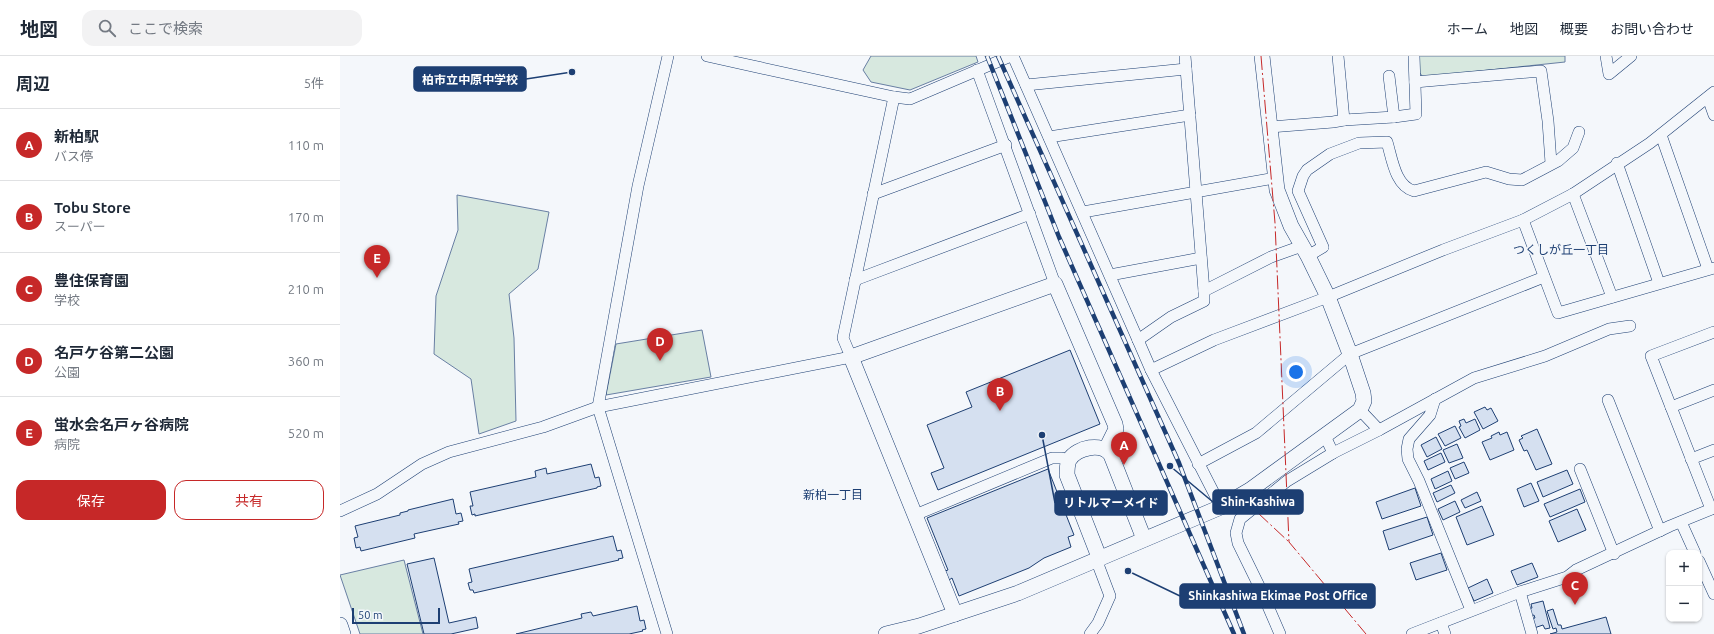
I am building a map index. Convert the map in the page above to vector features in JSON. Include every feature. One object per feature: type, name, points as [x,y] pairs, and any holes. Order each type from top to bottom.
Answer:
[{"type":"street","points":[[667,634],[598,407],[638,186],[668,56]]},
{"type":"street","points":[[707,56],[894,96],[910,98],[1012,56],[1151,370],[1220,507]]},
{"type":"street","points":[[1138,340],[1171,317],[1204,301],[1185,56]]},
{"type":"street","points":[[886,634],[919,626],[1018,593],[1099,557],[1220,507],[1250,490],[1360,410],[1364,401],[1363,393],[1350,354],[1328,297],[1284,210],[1274,178],[1262,56]]},
{"type":"street","points":[[1338,56],[1344,120]]},
{"type":"street","points":[[1270,127],[1416,114],[1414,56]]},
{"type":"street","points":[[1606,56],[1609,74],[1631,56]]},
{"type":"street","points":[[1026,85],[1186,69]]},
{"type":"street","points":[[977,70],[1006,145],[1055,284],[1116,424],[1116,429],[1106,449]]},
{"type":"street","points":[[1415,82],[1541,71],[1548,121],[1551,163]]},
{"type":"street","points":[[1389,76],[1394,117]]},
{"type":"street","points":[[894,96],[842,338],[955,614]]},
{"type":"street","points":[[1712,97],[1714,115]]},
{"type":"street","points":[[1151,370],[1214,340],[1523,220],[1573,194],[1617,163],[1661,135],[1712,97]]},
{"type":"street","points":[[1049,137],[1190,115]]},
{"type":"street","points":[[1204,291],[1271,257],[1323,247],[1298,191],[1303,176],[1307,170],[1330,154],[1342,148],[1359,143],[1387,142],[1396,174],[1407,190],[1414,191],[1486,172],[1509,179],[1522,180],[1551,163],[1558,161],[1573,148],[1580,132]]},
{"type":"street","points":[[1523,220],[1558,313],[1711,268],[1661,135]]},
{"type":"street","points":[[873,194],[1006,145]]},
{"type":"street","points":[[1617,163],[1660,283]]},
{"type":"street","points":[[1082,212],[1274,178]]},
{"type":"street","points":[[1573,194],[1612,297]]},
{"type":"street","points":[[855,280],[1030,214]]},
{"type":"street","points":[[1110,275],[1201,258]]},
{"type":"street","points":[[1198,464],[1256,433],[1350,354],[1544,277]]},
{"type":"street","points":[[340,510],[377,494],[422,464],[449,452],[543,427],[598,407],[851,357],[1055,284]]},
{"type":"street","points":[[1280,634],[1238,542],[1236,533],[1240,519],[1287,481],[1333,453],[1380,430],[1474,378],[1545,356],[1609,329],[1630,326]]},
{"type":"street","points":[[1412,634],[1471,610],[1567,577],[1576,570],[1614,554],[1660,531],[1712,509],[1651,356],[1714,332]]},
{"type":"street","points":[[1671,407],[1714,390]]},
{"type":"street","points":[[1435,399],[1430,415],[1409,440],[1407,449],[1408,460],[1419,481],[1471,610]]},
{"type":"street","points":[[1608,400],[1660,531]]},
{"type":"street","points":[[1360,410],[1380,430]]},
{"type":"street","points":[[1325,436],[1333,453]]},
{"type":"street","points":[[1090,634],[1098,623],[1110,596],[1099,567],[1099,557],[1067,475],[1069,461],[1074,454],[1094,447],[1106,449],[1111,454],[1144,539]]},
{"type":"street","points":[[1691,458],[1714,450]]},
{"type":"street","points":[[915,515],[1052,458],[1062,458],[1069,461]]},
{"type":"street","points":[[1580,469],[1614,554]]},
{"type":"street","points":[[1681,522],[1694,550]]},
{"type":"street","points":[[1702,568],[1714,594]]},
{"type":"street","points":[[1520,592],[1532,634]]},
{"type":"street","points":[[1441,623],[1445,634]]},
{"type":"street","points":[[340,625],[343,634]]},
{"type":"shaded area","points":[[871,56],[976,56],[978,62],[910,90],[871,82],[863,70]]},
{"type":"shaded area","points":[[1419,56],[1565,56],[1565,62],[1423,77],[1419,72]]},
{"type":"shaded area","points":[[457,195],[549,212],[538,269],[509,294],[514,338],[516,421],[479,434],[471,379],[434,354],[436,296],[458,230]]},
{"type":"shaded area","points":[[702,330],[711,377],[606,395],[616,344]]},
{"type":"shaded area","points":[[404,560],[423,634],[360,634],[340,575]]},
{"type":"building","points":[[1070,350],[1100,424],[938,490],[931,473],[944,468],[927,425],[972,407],[966,392]]},
{"type":"building","points":[[1485,407],[1487,410],[1491,408],[1498,421],[1483,429],[1474,412]]},
{"type":"building","points":[[1464,419],[1466,423],[1475,419],[1480,430],[1465,438],[1459,427],[1461,426],[1459,421]]},
{"type":"building","points":[[1455,426],[1461,438],[1445,446],[1438,434]]},
{"type":"building","points":[[1537,429],[1552,464],[1536,470],[1527,450],[1524,451],[1519,440],[1523,438],[1521,436]]},
{"type":"building","points":[[1499,432],[1500,435],[1507,432],[1514,450],[1490,460],[1482,442],[1492,438],[1491,436]]},
{"type":"building","points":[[1436,437],[1442,449],[1427,457],[1421,445]]},
{"type":"building","points":[[1457,444],[1463,458],[1449,463],[1443,450]]},
{"type":"building","points":[[1441,453],[1445,462],[1428,470],[1424,461]]},
{"type":"building","points":[[1464,462],[1469,473],[1455,479],[1450,468]]},
{"type":"building","points":[[591,464],[595,478],[599,477],[601,486],[597,488],[475,516],[475,514],[472,515],[470,506],[473,506],[470,492],[536,477],[535,471],[546,468],[547,474]]},
{"type":"building","points":[[1048,469],[1074,535],[1068,537],[1071,547],[1044,558],[1029,568],[959,596],[952,578],[949,580],[945,571],[948,570],[927,518]]},
{"type":"building","points":[[1567,470],[1573,484],[1543,497],[1537,482]]},
{"type":"building","points":[[1448,471],[1452,481],[1435,489],[1431,479]]},
{"type":"building","points":[[1531,483],[1539,501],[1524,507],[1517,489]]},
{"type":"building","points":[[1451,485],[1455,493],[1437,502],[1433,493]]},
{"type":"building","points":[[1415,488],[1421,506],[1382,519],[1376,502]]},
{"type":"building","points":[[1580,489],[1585,502],[1550,517],[1544,504]]},
{"type":"building","points":[[1477,492],[1481,501],[1465,508],[1461,500]]},
{"type":"building","points":[[453,499],[456,514],[461,513],[463,521],[458,522],[459,524],[414,534],[415,538],[361,551],[360,547],[356,548],[354,538],[358,537],[355,526],[400,515],[400,513],[408,510]]},
{"type":"building","points":[[1455,501],[1460,512],[1443,520],[1438,509]]},
{"type":"building","points":[[1482,506],[1494,535],[1467,545],[1456,517]]},
{"type":"building","points":[[1577,509],[1586,530],[1558,542],[1549,521]]},
{"type":"building","points":[[1427,517],[1433,535],[1389,550],[1383,531]]},
{"type":"building","points":[[613,536],[617,551],[621,550],[623,558],[618,559],[619,560],[474,593],[473,590],[470,590],[468,583],[472,582],[469,569]]},
{"type":"building","points":[[1441,553],[1447,570],[1416,580],[1410,563]]},
{"type":"building","points":[[434,558],[449,623],[476,617],[478,628],[451,634],[424,634],[407,564]]},
{"type":"building","points":[[1532,563],[1538,577],[1517,585],[1511,571]]},
{"type":"building","points":[[1487,579],[1493,593],[1474,601],[1468,588]]},
{"type":"building","points":[[1543,601],[1550,628],[1545,629],[1543,625],[1534,628],[1531,619],[1535,618],[1534,615],[1531,616],[1528,609],[1532,608],[1531,604]]},
{"type":"building","points":[[637,606],[640,621],[644,620],[646,629],[642,630],[643,631],[629,634],[516,634],[582,618],[581,614],[591,612],[593,616]]},
{"type":"building","points":[[1553,609],[1558,625],[1561,625],[1562,629],[1606,617],[1611,634],[1550,634],[1557,632],[1556,628],[1553,629],[1547,611]]},
{"type":"railway","points":[[987,56],[1059,237],[1234,634]]},
{"type":"railway","points":[[998,56],[1179,463],[1244,634]]},
{"type":"power","points":[[1261,56],[1275,223],[1289,542],[1366,634]]},
{"type":"power","points":[[1258,513],[1289,542]]},
{"type":"place","name":"柏市立中原中学校","points":[[572,72]]},
{"type":"place","name":"蛍水会名戸ヶ谷病院","points":[[377,278]]},
{"type":"place","name":"名戸ケ谷第二公園","points":[[660,361]]},
{"type":"place","name":"Tobu Store","points":[[1000,411]]},
{"type":"place","name":"リトルマーメイド","points":[[1042,435]]},
{"type":"place","name":"新柏駅","points":[[1124,465]]},
{"type":"place","name":"Shin-Kashiwa","points":[[1170,466]]},
{"type":"place","name":"Shinkashiwa Ekimae Post Office","points":[[1128,571]]},
{"type":"place","name":"豊住保育園","points":[[1575,605]]},
{"type":"district","name":"つくしが丘一丁目","points":[[1561,250]]},
{"type":"district","name":"新柏一丁目","points":[[833,495]]}]
